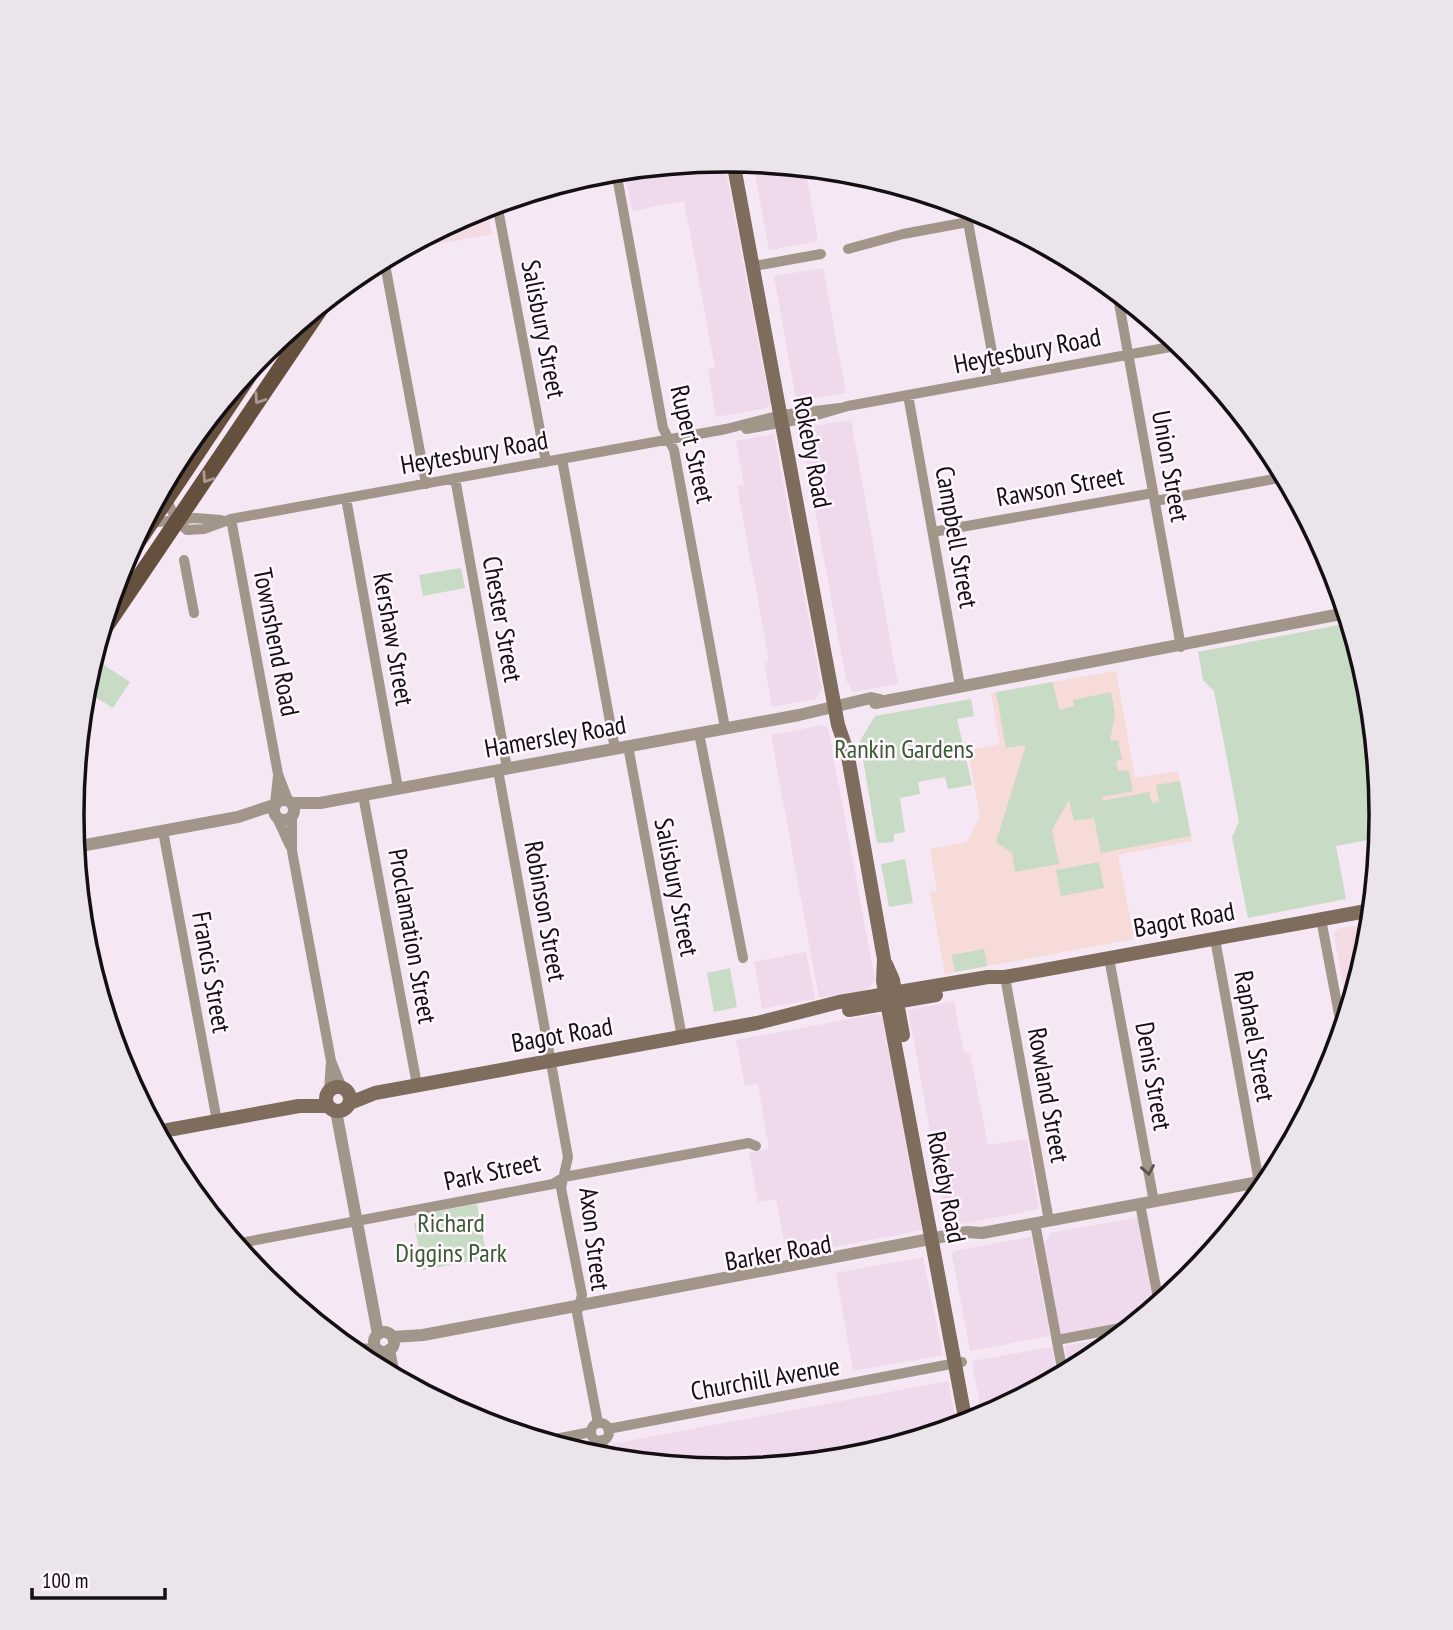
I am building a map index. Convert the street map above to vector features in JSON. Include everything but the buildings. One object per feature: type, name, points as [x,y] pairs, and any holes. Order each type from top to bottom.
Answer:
[{"type":"main road","name":"Rokeby Road","points":[[736,172],[757,266],[786,418],[936,1242],[970,1410]]},
{"type":"main road","name":"Rokeby Road","points":[[744,173],[757,266]]},
{"type":"main road","points":[[118,609],[307,329]]},
{"type":"main road","points":[[176,484],[211,432]]},
{"type":"main road","name":"Bagot Road","points":[[167,1130],[757,1023],[988,977],[1005,977],[1362,912]]},
{"type":"main road","name":"Rokeby Road","points":[[959,1365],[965,1412]]},
{"type":"street","name":"Rupert Street","points":[[617,182],[663,428],[674,450],[726,728]]},
{"type":"street","name":"Salisbury Street","points":[[499,215],[546,462]]},
{"type":"street","points":[[848,249],[903,234],[968,222],[997,379]]},
{"type":"street","points":[[757,266],[821,254]]},
{"type":"street","points":[[386,271],[426,484]]},
{"type":"street","name":"Union Street","points":[[1120,306],[1181,647]]},
{"type":"street","name":"Heytesbury Road","points":[[155,523],[231,519],[726,429],[739,430],[786,418],[1167,347]]},
{"type":"street","name":"Campbell Street","points":[[908,395],[960,686]]},
{"type":"street","name":"Salisbury Street","points":[[562,459],[681,1037]]},
{"type":"street","name":"Chester Street","points":[[455,478],[502,769]]},
{"type":"street","name":"Rawson Street","points":[[933,532],[1274,479]]},
{"type":"street","name":"Kershaw Street","points":[[346,498],[398,788]]},
{"type":"street","points":[[167,500],[177,521]]},
{"type":"street","name":"Townshend Road","points":[[231,519],[283,810]]},
{"type":"street","points":[[184,560],[194,613]]},
{"type":"street","name":"Hamersley Road","points":[[85,845],[799,715],[871,698],[880,700],[1181,647],[1198,641],[1337,615]]},
{"type":"street","name":"Hamersley Road","points":[[1181,647],[1202,647],[1339,621]]},
{"type":"street","points":[[699,733],[743,958]]},
{"type":"street","name":"Robinson Street","points":[[502,769],[550,1061]]},
{"type":"street","name":"Proclamation Street","points":[[363,795],[417,1085]]},
{"type":"street","points":[[283,810],[360,1220],[390,1361]]},
{"type":"street","name":"Francis Street","points":[[163,831],[217,1121]]},
{"type":"street","points":[[1321,919],[1338,1011]]},
{"type":"street","name":"Raphael Street","points":[[1215,939],[1262,1171]]},
{"type":"street","name":"Denis Street","points":[[1110,958],[1154,1202]]},
{"type":"street","name":"Rowland Street","points":[[1005,977],[1049,1221]]},
{"type":"street","name":"Axon Street","points":[[550,1061],[568,1157],[561,1188],[582,1295],[577,1313],[599,1428]]},
{"type":"street","name":"Park Street","points":[[246,1242],[553,1184],[564,1177],[749,1143],[756,1146]]},
{"type":"street","name":"Barker Road","points":[[365,1345],[580,1306],[605,1306],[936,1242],[967,1232],[982,1233],[1253,1183]]},
{"type":"street","points":[[1140,1204],[1157,1292]]},
{"type":"street","points":[[1035,1223],[1061,1363]]},
{"type":"street","points":[[1056,1340],[1111,1330]]},
{"type":"street","points":[[384,1342],[384,1358]]},
{"type":"street","name":"Churchill Avenue","points":[[563,1437],[599,1428],[959,1365]]},
{"type":"street","points":[[599,1428],[607,1437],[602,1440],[603,1445]]},
{"type":"shaded area","points":[[726,172],[770,404],[767,408],[716,417],[708,369],[715,367],[684,201],[632,211],[626,181]]},
{"type":"shaded area","points":[[755,173],[807,178],[818,241],[769,250]]},
{"type":"shaded area","points":[[489,218],[492,234],[430,245]]},
{"type":"shaded area","points":[[823,268],[846,393],[799,401],[796,400],[774,276]]},
{"type":"shaded area","points":[[851,420],[898,684],[853,692],[846,680],[801,433],[805,427]]},
{"type":"shaded area","points":[[774,434],[822,689],[815,699],[772,707],[764,662],[769,660],[737,486],[744,485],[736,441]]},
{"type":"shaded area","points":[[1116,671],[1135,778],[1178,771],[1192,841],[1118,855],[1134,939],[945,974],[930,892],[937,891],[930,849],[967,842],[980,817],[968,750],[1000,744],[991,693]]},
{"type":"shaded area","points":[[823,725],[828,728],[875,980],[868,989],[819,998],[771,735]]},
{"type":"shaded area","points":[[1360,925],[1344,991],[1334,935],[1337,929]]},
{"type":"shaded area","points":[[806,952],[815,999],[762,1009],[754,962]]},
{"type":"shaded area","points":[[954,1001],[963,1050],[970,1055],[988,1145],[1027,1139],[1039,1209],[951,1226],[947,1223],[908,1010]]},
{"type":"shaded area","points":[[877,1014],[882,1017],[922,1230],[787,1256],[776,1199],[758,1202],[749,1153],[769,1149],[758,1084],[745,1086],[736,1040]]},
{"type":"shaded area","points":[[1139,1217],[1153,1295],[1119,1324],[1061,1335],[1044,1244],[1051,1233]]},
{"type":"shaded area","points":[[1031,1237],[1050,1336],[970,1351],[952,1255],[954,1251]]},
{"type":"shaded area","points":[[923,1257],[943,1355],[853,1371],[836,1273]]},
{"type":"shaded area","points":[[1096,1340],[1067,1359],[1065,1346]]},
{"type":"shaded area","points":[[1052,1347],[1055,1366],[980,1405],[972,1361]]},
{"type":"shaded area","points":[[948,1381],[955,1415],[893,1436],[810,1452],[769,1456],[684,1456],[643,1452],[613,1447],[612,1444]]},
{"type":"green space","points":[[461,568],[465,588],[423,596],[419,575]]},
{"type":"green space","points":[[1340,625],[1357,690],[1364,731],[1369,815],[1368,840],[1336,846],[1346,899],[1248,918],[1232,837],[1239,822],[1214,691],[1203,680],[1198,652]]},
{"type":"green space","points":[[102,664],[130,682],[113,708],[95,697]]},
{"type":"green space","points":[[1053,682],[1059,710],[1074,706],[1073,700],[1111,692],[1115,713],[1110,741],[1118,740],[1122,760],[1116,761],[1118,771],[1129,770],[1133,791],[1102,797],[1102,801],[1149,792],[1152,803],[1159,802],[1156,785],[1180,781],[1191,836],[1101,853],[1094,818],[1074,821],[1069,800],[1052,830],[1059,864],[1015,872],[1012,853],[996,842],[1026,745],[1006,748],[996,692]]},
{"type":"green space","name":"Rankin Gardens","points":[[971,699],[974,716],[957,719],[972,785],[948,789],[945,777],[918,782],[920,794],[900,798],[905,832],[894,834],[894,842],[877,843],[860,741],[875,716]]},
{"type":"green space","points":[[905,859],[913,903],[889,907],[881,864]]},
{"type":"green space","points":[[1099,862],[1104,888],[1061,896],[1056,870]]},
{"type":"green space","points":[[984,949],[987,966],[955,972],[952,955]]},
{"type":"green space","points":[[730,968],[737,1007],[714,1012],[707,973]]},
{"type":"green space","name":"Richard Diggins Park","points":[[477,1204],[487,1258],[423,1270],[414,1224],[428,1213]]}]
